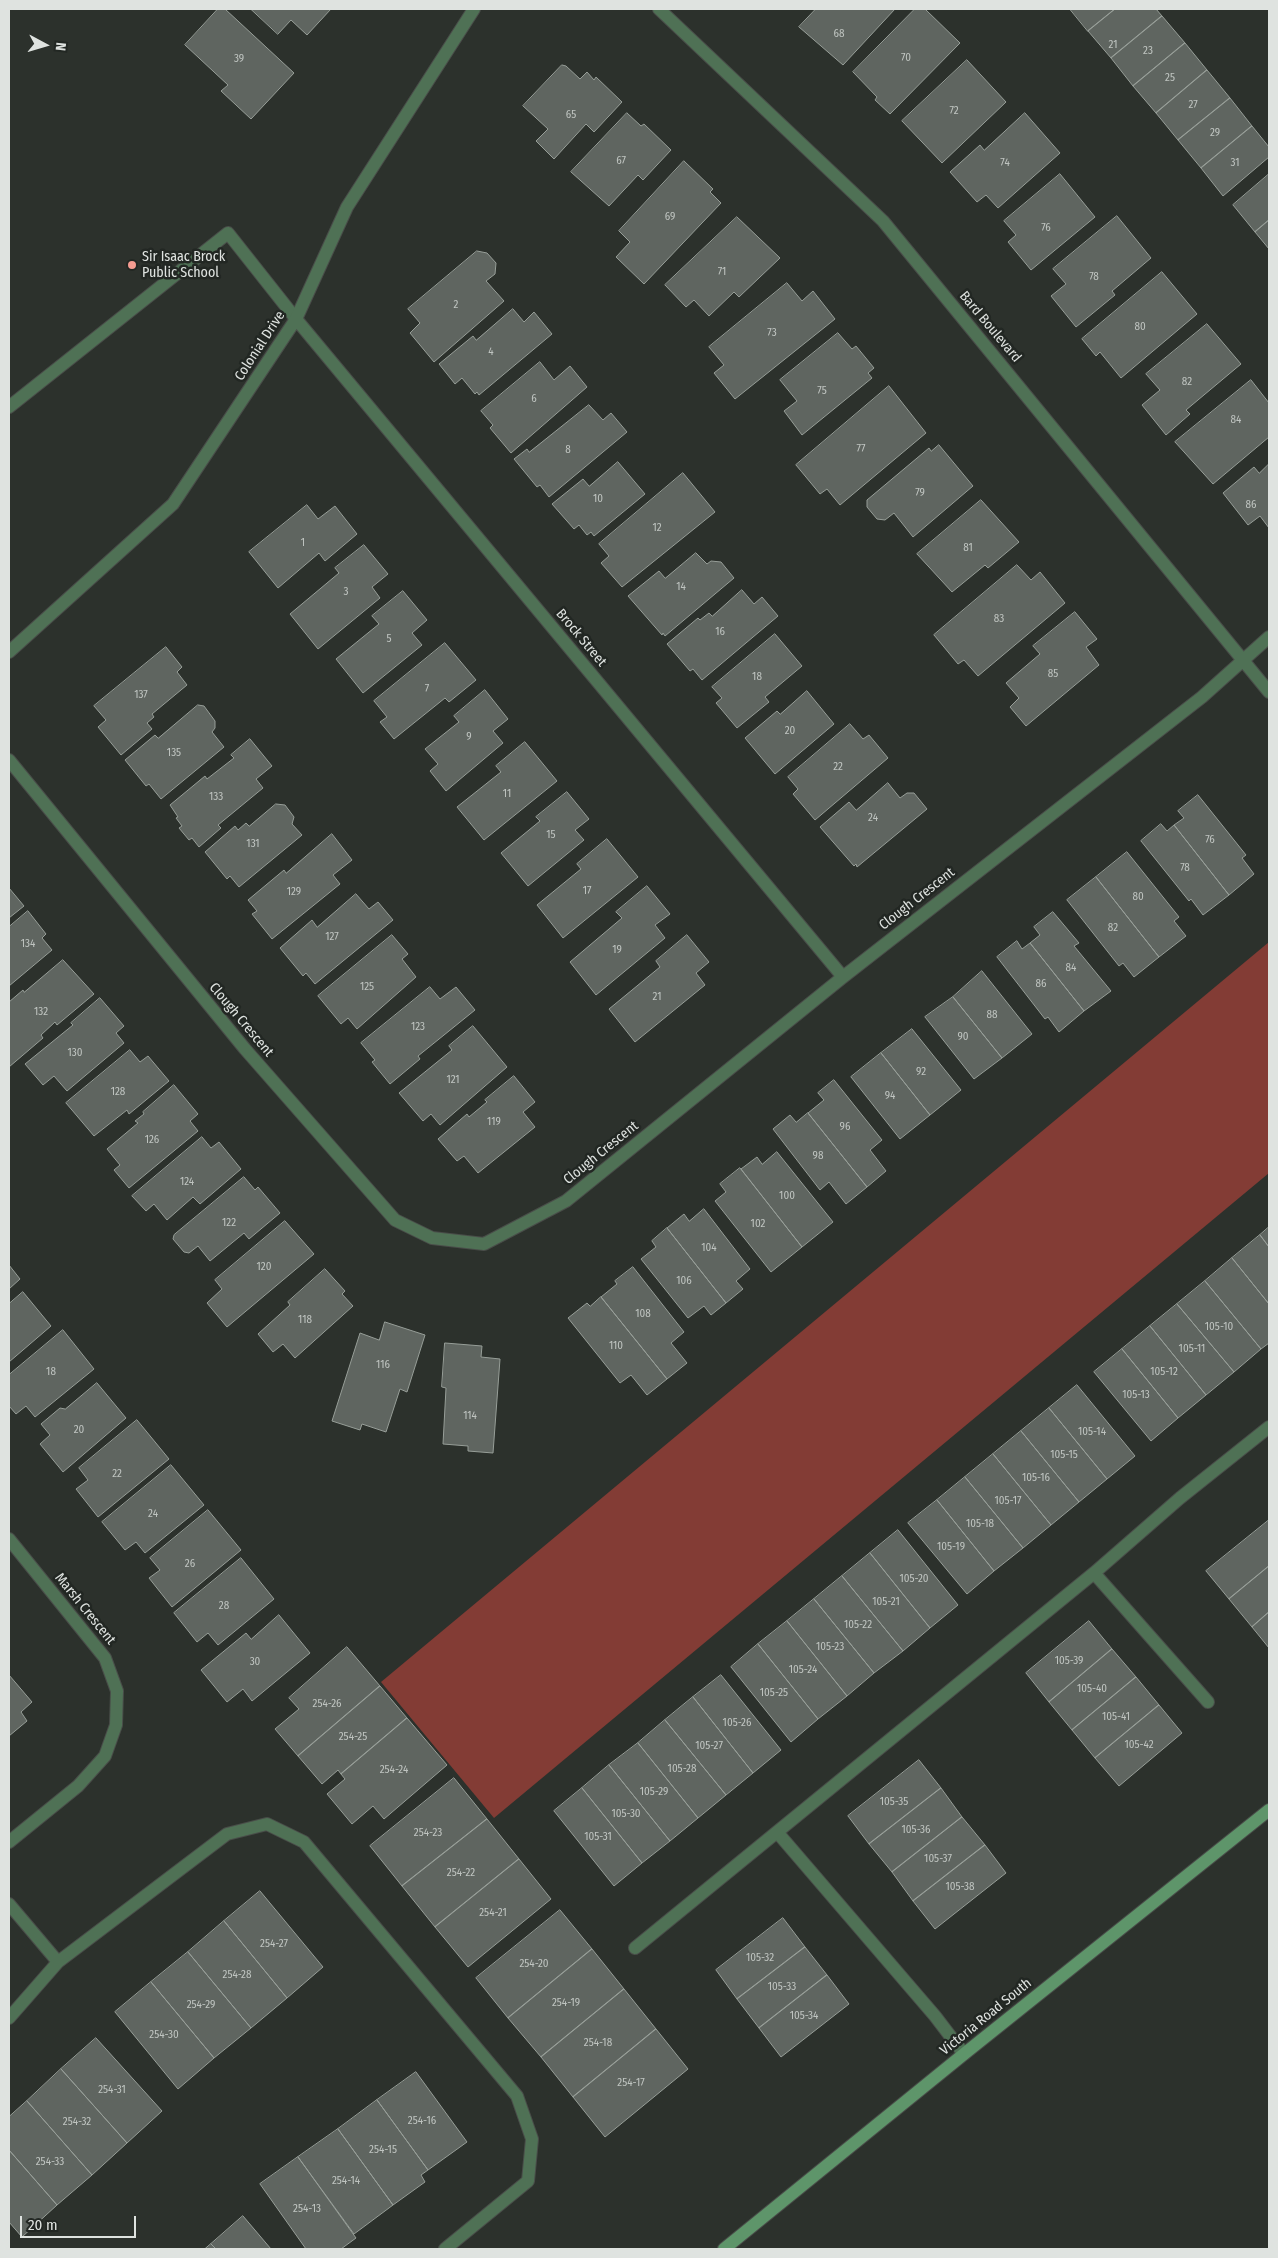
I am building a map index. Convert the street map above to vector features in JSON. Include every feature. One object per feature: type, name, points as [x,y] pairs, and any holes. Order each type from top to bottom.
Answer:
[{"type":"main road","name":"Victoria Road South","points":[[724,2249],[1269,1810]]},
{"type":"street","name":"Colonial Drive","points":[[9,652],[173,504],[296,319],[346,207],[474,9]]},
{"type":"street","name":"Bard Boulevard","points":[[659,9],[883,221],[1244,659],[1269,692]]},
{"type":"street","name":"Brock Street","points":[[9,407],[228,233],[296,319],[843,976]]},
{"type":"street","name":"Clough Crescent","points":[[9,760],[245,1049],[343,1163],[395,1220],[432,1238],[484,1244],[566,1200],[843,976],[1202,697],[1269,637]]},
{"type":"street","points":[[635,1948],[1094,1573],[1180,1498],[1269,1428]]},
{"type":"street","name":"Marsh Crescent","points":[[9,1539],[105,1658],[117,1692],[116,1725],[105,1756],[78,1786],[9,1842]]},
{"type":"street","points":[[1094,1573],[1208,1702]]},
{"type":"street","points":[[9,2018],[58,1962],[227,1834],[267,1824],[304,1842],[517,2096],[532,2140],[528,2182],[445,2249]]},
{"type":"street","points":[[777,1832],[935,2016],[964,2054]]},
{"type":"street","points":[[9,1904],[58,1962]]},
{"type":"shaded area","points":[[1269,942],[1269,1173],[494,1818],[381,1682]]},
{"type":"building","points":[[218,9],[225,9],[294,73],[251,119],[221,91],[228,85],[185,45]]},
{"type":"building","points":[[251,9],[331,9],[307,35],[291,20],[278,34]]},
{"type":"building","points":[[816,9],[895,9],[843,65],[799,27]]},
{"type":"building","points":[[915,9],[925,9],[960,43],[890,114],[875,100],[877,97],[853,72]]},
{"type":"building","points":[[1070,9],[1115,9],[1088,31]]},
{"type":"building","points":[[1115,9],[1156,9],[1162,16],[1111,58],[1088,31]]},
{"type":"building","points":[[1162,16],[1185,43],[1133,86],[1111,58]]},
{"type":"building","points":[[1185,43],[1207,70],[1156,113],[1133,86]]},
{"type":"building","points":[[967,60],[1006,102],[942,163],[902,121]]},
{"type":"building","points":[[562,65],[566,66],[580,79],[587,72],[594,80],[596,77],[622,102],[594,132],[586,124],[554,159],[536,141],[548,129],[523,106]]},
{"type":"building","points":[[1207,70],[1230,98],[1178,140],[1156,113]]},
{"type":"building","points":[[1230,98],[1252,126],[1201,168],[1178,140]]},
{"type":"building","points":[[627,113],[641,126],[644,124],[671,150],[643,180],[638,175],[609,206],[571,172]]},
{"type":"building","points":[[1025,113],[1060,153],[998,208],[986,195],[977,202],[950,172],[980,145],[984,150]]},
{"type":"building","points":[[1252,126],[1269,147],[1269,157],[1223,196],[1201,168]]},
{"type":"building","points":[[684,161],[713,189],[710,192],[721,203],[644,284],[616,257],[630,242],[619,231]]},
{"type":"building","points":[[1060,174],[1095,217],[1031,270],[1008,242],[1016,235],[1004,221]]},
{"type":"building","points":[[1269,174],[1269,220],[1255,232],[1233,205]]},
{"type":"building","points":[[1117,216],[1151,258],[1112,291],[1115,295],[1076,327],[1051,296],[1066,284],[1053,269]]},
{"type":"building","points":[[737,217],[780,258],[739,297],[734,292],[709,316],[694,300],[686,307],[665,285]]},
{"type":"building","points":[[1269,220],[1269,249],[1255,232]]},
{"type":"building","points":[[477,251],[487,253],[496,263],[495,274],[486,281],[504,301],[434,362],[410,333],[420,323],[408,309]]},
{"type":"building","points":[[1162,272],[1197,314],[1121,378],[1100,352],[1096,356],[1082,339]]},
{"type":"building","points":[[787,283],[802,301],[813,291],[835,319],[735,399],[714,373],[724,365],[709,347]]},
{"type":"building","points":[[513,309],[524,322],[534,312],[552,334],[479,395],[477,392],[475,394],[462,378],[455,384],[439,364],[473,336],[476,340]]},
{"type":"building","points":[[1207,324],[1241,364],[1186,410],[1190,414],[1166,435],[1142,405],[1160,390],[1146,374]]},
{"type":"building","points":[[838,333],[852,349],[856,346],[874,368],[868,373],[872,378],[802,435],[784,411],[797,401],[780,380]]},
{"type":"building","points":[[540,362],[554,380],[570,366],[587,387],[511,453],[490,428],[493,425],[481,411]]},
{"type":"building","points":[[1251,380],[1269,403],[1269,437],[1213,484],[1175,442]]},
{"type":"building","points":[[889,386],[926,433],[840,505],[827,489],[820,494],[796,465]]},
{"type":"building","points":[[589,405],[603,420],[611,413],[627,432],[549,497],[540,485],[537,487],[514,459],[527,449],[529,452]]},
{"type":"building","points":[[939,445],[973,486],[913,537],[894,513],[885,520],[877,519],[867,507],[867,500],[929,448],[931,451]]},
{"type":"building","points":[[618,462],[645,494],[594,536],[591,532],[587,535],[579,525],[574,529],[552,504],[583,479],[589,486]]},
{"type":"building","points":[[1269,464],[1269,528],[1260,516],[1248,525],[1223,493],[1254,467],[1259,473]]},
{"type":"building","points":[[683,473],[715,512],[622,587],[601,563],[609,556],[599,544]]},
{"type":"building","points":[[981,500],[1019,542],[988,568],[985,565],[952,592],[917,554]]},
{"type":"building","points":[[307,505],[318,519],[335,506],[357,534],[325,561],[319,553],[278,588],[249,552]]},
{"type":"building","points":[[364,545],[388,574],[372,587],[380,598],[318,649],[290,614],[339,573],[335,568]]},
{"type":"building","points":[[696,553],[707,564],[711,561],[721,562],[734,578],[665,636],[663,633],[662,635],[628,596],[659,571],[665,578]]},
{"type":"building","points":[[1017,565],[1031,580],[1040,572],[1065,603],[978,676],[964,660],[958,664],[934,635]]},
{"type":"building","points":[[742,590],[754,604],[762,597],[778,616],[702,680],[693,669],[690,671],[667,644],[698,618],[700,620],[709,613],[712,616]]},
{"type":"building","points":[[403,591],[427,620],[412,633],[422,645],[363,693],[336,659],[379,624],[372,616]]},
{"type":"building","points":[[1075,612],[1097,639],[1086,647],[1099,665],[1026,726],[1010,707],[1019,698],[1006,683],[1040,654],[1033,646]]},
{"type":"building","points":[[775,634],[802,666],[765,697],[769,702],[737,728],[716,703],[722,698],[712,687]]},
{"type":"building","points":[[445,643],[476,680],[449,702],[445,698],[394,739],[380,722],[387,717],[374,701]]},
{"type":"building","points":[[166,647],[182,667],[177,672],[187,685],[152,714],[154,717],[147,723],[152,729],[121,755],[98,727],[106,720],[94,706]]},
{"type":"building","points":[[485,690],[508,719],[493,731],[503,743],[446,791],[430,771],[438,764],[425,749],[459,722],[454,716]]},
{"type":"building","points":[[807,691],[834,724],[775,774],[745,738],[777,711],[780,714]]},
{"type":"building","points":[[198,705],[204,706],[215,721],[215,728],[212,732],[224,747],[161,799],[149,784],[146,786],[125,760],[155,735],[158,738]]},
{"type":"building","points":[[850,724],[863,739],[869,735],[888,758],[815,820],[793,794],[798,789],[788,777]]},
{"type":"building","points":[[250,739],[272,766],[256,779],[263,788],[218,825],[221,828],[199,847],[192,838],[189,840],[179,828],[182,826],[170,805],[205,776],[207,779],[234,758],[231,755]]},
{"type":"building","points":[[525,742],[557,781],[484,840],[457,807],[501,772],[496,766]]},
{"type":"building","points":[[888,783],[900,798],[907,793],[914,793],[927,809],[857,867],[856,864],[854,866],[820,827],[849,802],[856,810]]},
{"type":"building","points":[[567,792],[589,819],[575,830],[584,840],[528,886],[501,853],[540,821],[536,817]]},
{"type":"building","points":[[1198,795],[1246,855],[1242,858],[1254,874],[1229,895],[1174,825],[1184,818],[1178,811]]},
{"type":"building","points":[[276,804],[285,805],[294,817],[292,824],[302,835],[239,887],[230,876],[227,879],[205,852],[235,826],[238,830],[246,823],[249,826]]},
{"type":"building","points":[[1161,824],[1167,831],[1174,825],[1229,895],[1203,915],[1191,899],[1189,901],[1141,841]]},
{"type":"building","points":[[332,834],[352,860],[333,875],[340,884],[272,939],[252,914],[257,911],[248,900],[284,870],[286,873]]},
{"type":"building","points":[[607,839],[638,877],[563,938],[537,905],[581,869],[577,864]]},
{"type":"building","points":[[1127,852],[1179,917],[1174,921],[1186,936],[1159,957],[1096,877]]},
{"type":"building","points":[[1096,877],[1159,957],[1134,977],[1123,963],[1119,966],[1067,900]]},
{"type":"building","points":[[647,886],[670,914],[655,925],[665,938],[596,995],[570,962],[622,918],[616,912]]},
{"type":"building","points":[[9,888],[24,906],[9,918]]},
{"type":"building","points":[[356,894],[369,909],[378,902],[393,920],[315,984],[306,973],[303,976],[280,948],[312,920],[317,927]]},
{"type":"building","points":[[28,911],[46,934],[42,938],[52,950],[9,986],[9,927]]},
{"type":"building","points":[[1053,912],[1079,943],[1074,946],[1111,991],[1084,1011],[1030,943],[1040,935],[1034,927]]},
{"type":"building","points":[[392,935],[408,954],[402,959],[416,977],[357,1029],[348,1018],[341,1024],[318,996]]},
{"type":"building","points":[[687,935],[709,962],[696,973],[705,985],[635,1042],[609,1009],[660,967],[656,961]]},
{"type":"building","points":[[1017,941],[1022,949],[1030,943],[1084,1011],[1059,1032],[1048,1017],[1045,1019],[997,957]]},
{"type":"building","points":[[63,960],[94,994],[57,1025],[55,1022],[41,1035],[43,1038],[9,1067],[9,1002]]},
{"type":"building","points":[[982,971],[1032,1034],[1002,1058],[953,997]]},
{"type":"building","points":[[430,987],[440,999],[456,987],[475,1010],[418,1056],[420,1059],[390,1084],[372,1062],[375,1060],[361,1043]]},
{"type":"building","points":[[953,997],[1002,1058],[974,1079],[925,1017]]},
{"type":"building","points":[[100,998],[124,1026],[116,1033],[124,1043],[67,1091],[54,1076],[43,1085],[25,1064],[73,1025],[71,1023]]},
{"type":"building","points":[[473,1026],[507,1067],[440,1125],[431,1114],[423,1121],[399,1093],[452,1050],[449,1046]]},
{"type":"building","points":[[912,1029],[961,1090],[930,1115],[881,1053]]},
{"type":"building","points":[[130,1050],[140,1062],[148,1056],[169,1081],[129,1114],[127,1110],[94,1136],[66,1103]]},
{"type":"building","points":[[881,1053],[930,1115],[900,1139],[851,1077]]},
{"type":"building","points":[[514,1076],[535,1102],[523,1112],[535,1127],[478,1173],[464,1156],[457,1161],[438,1139],[467,1114],[469,1117],[487,1102],[485,1100]]},
{"type":"building","points":[[834,1080],[882,1140],[870,1150],[886,1171],[867,1187],[808,1113],[824,1100],[818,1093]]},
{"type":"building","points":[[174,1085],[198,1114],[190,1121],[198,1131],[129,1188],[114,1170],[120,1165],[107,1149],[138,1123],[135,1121],[144,1114],[143,1112]]},
{"type":"building","points":[[808,1113],[867,1187],[846,1204],[829,1182],[820,1190],[773,1129],[790,1115],[796,1122]]},
{"type":"building","points":[[202,1137],[211,1148],[219,1142],[241,1169],[200,1204],[193,1197],[167,1220],[154,1204],[146,1211],[132,1196]]},
{"type":"building","points":[[777,1152],[833,1222],[802,1247],[741,1169],[757,1157],[762,1164]]},
{"type":"building","points":[[740,1168],[802,1247],[771,1272],[715,1201],[726,1192],[720,1184]]},
{"type":"building","points":[[244,1177],[255,1190],[258,1187],[280,1213],[249,1239],[244,1233],[210,1261],[198,1246],[189,1253],[184,1252],[173,1239],[174,1235]]},
{"type":"building","points":[[704,1209],[750,1269],[736,1281],[743,1289],[726,1303],[667,1228],[684,1214],[689,1221]]},
{"type":"building","points":[[285,1221],[314,1254],[227,1327],[207,1303],[222,1289],[215,1280]]},
{"type":"building","points":[[1269,1227],[1269,1247],[1260,1235]]},
{"type":"building","points":[[667,1228],[726,1303],[711,1315],[704,1306],[688,1318],[641,1259],[656,1247],[652,1241]]},
{"type":"building","points":[[1260,1235],[1269,1247],[1269,1304],[1232,1258]]},
{"type":"building","points":[[1232,1258],[1269,1304],[1269,1343],[1261,1349],[1205,1281]]},
{"type":"building","points":[[9,1265],[20,1279],[9,1289]]},
{"type":"building","points":[[633,1267],[684,1332],[671,1343],[687,1363],[667,1379],[601,1297],[617,1284],[615,1281]]},
{"type":"building","points":[[325,1269],[345,1291],[342,1294],[353,1306],[295,1358],[283,1344],[273,1352],[258,1334],[290,1305],[288,1302]]},
{"type":"building","points":[[1205,1281],[1261,1349],[1234,1372],[1177,1304]]},
{"type":"building","points":[[23,1292],[51,1326],[9,1362],[9,1304]]},
{"type":"building","points":[[601,1297],[667,1379],[647,1395],[631,1375],[620,1383],[568,1318],[587,1303],[590,1306]]},
{"type":"building","points":[[1177,1304],[1234,1372],[1206,1395],[1150,1326]]},
{"type":"building","points":[[385,1322],[425,1335],[407,1392],[400,1389],[386,1432],[362,1424],[360,1430],[332,1421],[360,1333],[379,1340]]},
{"type":"building","points":[[1150,1326],[1206,1395],[1178,1418],[1122,1349]]},
{"type":"building","points":[[63,1330],[94,1369],[35,1417],[26,1406],[16,1414],[9,1406],[9,1375]]},
{"type":"building","points":[[445,1343],[482,1346],[481,1357],[500,1359],[493,1453],[468,1451],[468,1446],[443,1444],[446,1388],[442,1387]]},
{"type":"building","points":[[1122,1349],[1178,1418],[1151,1441],[1094,1372]]},
{"type":"building","points":[[97,1383],[126,1418],[63,1472],[40,1444],[50,1435],[41,1424],[60,1408],[65,1409]]},
{"type":"building","points":[[1077,1385],[1135,1456],[1107,1479],[1049,1408]]},
{"type":"building","points":[[1049,1408],[1107,1479],[1079,1502],[1021,1431]]},
{"type":"building","points":[[137,1420],[169,1459],[98,1517],[76,1489],[88,1480],[79,1468]]},
{"type":"building","points":[[1021,1431],[1079,1502],[1051,1525],[993,1454]]},
{"type":"building","points":[[993,1454],[1051,1525],[1023,1548],[965,1477]]},
{"type":"building","points":[[171,1465],[204,1505],[145,1553],[136,1542],[125,1550],[102,1522]]},
{"type":"building","points":[[965,1477],[1023,1548],[994,1571],[937,1500]]},
{"type":"building","points":[[937,1500],[994,1571],[967,1594],[908,1523]]},
{"type":"building","points":[[208,1510],[241,1550],[172,1607],[149,1578],[160,1570],[150,1558]]},
{"type":"building","points":[[1269,1520],[1269,1566],[1229,1599],[1206,1571]]},
{"type":"building","points":[[898,1530],[958,1605],[930,1628],[870,1553]]},
{"type":"building","points":[[870,1553],[930,1628],[903,1651],[842,1576]]},
{"type":"building","points":[[241,1558],[274,1599],[218,1645],[208,1633],[197,1642],[174,1613]]},
{"type":"building","points":[[1269,1566],[1269,1612],[1252,1627],[1229,1599]]},
{"type":"building","points":[[842,1576],[903,1651],[874,1673],[814,1599]]},
{"type":"building","points":[[814,1599],[874,1673],[847,1696],[787,1621]]},
{"type":"building","points":[[1269,1612],[1269,1648],[1252,1627]]},
{"type":"building","points":[[279,1615],[310,1653],[252,1701],[243,1689],[227,1702],[201,1670],[246,1633],[251,1639]]},
{"type":"building","points":[[787,1621],[847,1696],[818,1719],[758,1644]]},
{"type":"building","points":[[1089,1621],[1112,1649],[1049,1702],[1026,1673]]},
{"type":"building","points":[[758,1644],[818,1719],[791,1742],[731,1667]]},
{"type":"building","points":[[347,1647],[380,1686],[298,1756],[275,1729],[299,1709],[289,1698]]},
{"type":"building","points":[[1112,1649],[1136,1677],[1072,1730],[1049,1702]]},
{"type":"building","points":[[9,1675],[32,1702],[21,1712],[27,1721],[9,1736]]},
{"type":"building","points":[[721,1675],[781,1750],[753,1773],[693,1697]]},
{"type":"building","points":[[1136,1677],[1159,1705],[1095,1758],[1072,1730]]},
{"type":"building","points":[[380,1686],[407,1718],[341,1774],[338,1770],[322,1784],[298,1756]]},
{"type":"building","points":[[693,1697],[753,1773],[726,1795],[665,1720]]},
{"type":"building","points":[[1159,1705],[1182,1733],[1119,1786],[1095,1758]]},
{"type":"building","points":[[407,1718],[447,1765],[384,1819],[373,1806],[352,1824],[327,1794],[345,1779],[341,1774]]},
{"type":"building","points":[[665,1720],[726,1795],[698,1818],[638,1743]]},
{"type":"building","points":[[638,1743],[698,1818],[670,1841],[609,1765]]},
{"type":"building","points":[[919,1760],[941,1788],[869,1844],[848,1816]]},
{"type":"building","points":[[609,1765],[670,1841],[642,1863],[582,1788]]},
{"type":"building","points":[[454,1778],[487,1819],[402,1886],[370,1846]]},
{"type":"building","points":[[582,1788],[642,1863],[614,1886],[554,1811]]},
{"type":"building","points":[[941,1788],[962,1817],[892,1872],[869,1844]]},
{"type":"building","points":[[962,1817],[985,1845],[913,1901],[892,1872]]},
{"type":"building","points":[[487,1819],[519,1859],[435,1927],[402,1886]]},
{"type":"building","points":[[985,1845],[1006,1873],[935,1929],[913,1901]]},
{"type":"building","points":[[519,1859],[551,1899],[468,1967],[435,1927]]},
{"type":"building","points":[[260,1891],[323,1967],[287,1998],[224,1921]]},
{"type":"building","points":[[560,1910],[592,1949],[508,2018],[476,1978]]},
{"type":"building","points":[[783,1918],[805,1947],[737,1999],[716,1970]]},
{"type":"building","points":[[224,1921],[287,1998],[251,2028],[188,1952]]},
{"type":"building","points":[[805,1947],[827,1975],[759,2028],[737,1999]]},
{"type":"building","points":[[592,1949],[624,1989],[541,2057],[508,2018]]},
{"type":"building","points":[[188,1952],[251,2028],[214,2058],[151,1982]]},
{"type":"building","points":[[827,1975],[849,2004],[781,2057],[759,2028]]},
{"type":"building","points":[[151,1982],[214,2058],[178,2089],[115,2012]]},
{"type":"building","points":[[624,1989],[656,2029],[573,2097],[541,2057]]},
{"type":"building","points":[[656,2029],[688,2069],[605,2137],[573,2097]]},
{"type":"building","points":[[96,2038],[162,2111],[127,2143],[61,2069]]},
{"type":"building","points":[[61,2069],[127,2143],[92,2175],[27,2101]]},
{"type":"building","points":[[416,2072],[467,2142],[428,2170],[377,2100]]},
{"type":"building","points":[[377,2100],[428,2170],[421,2175],[425,2182],[393,2205],[338,2129]]},
{"type":"building","points":[[27,2101],[92,2175],[57,2205],[9,2150],[9,2117]]},
{"type":"building","points":[[338,2129],[393,2205],[354,2234],[298,2157]]},
{"type":"building","points":[[9,2150],[57,2205],[22,2237],[9,2222]]},
{"type":"building","points":[[298,2157],[356,2238],[341,2249],[306,2249],[260,2184]]},
{"type":"building","points":[[243,2216],[271,2249],[216,2249],[211,2244]]},
{"type":"building","points":[[211,2244],[216,2249],[205,2249]]},
{"type":"place","name":"Sir Isaac Brock Public School","points":[[132,265]]}]
